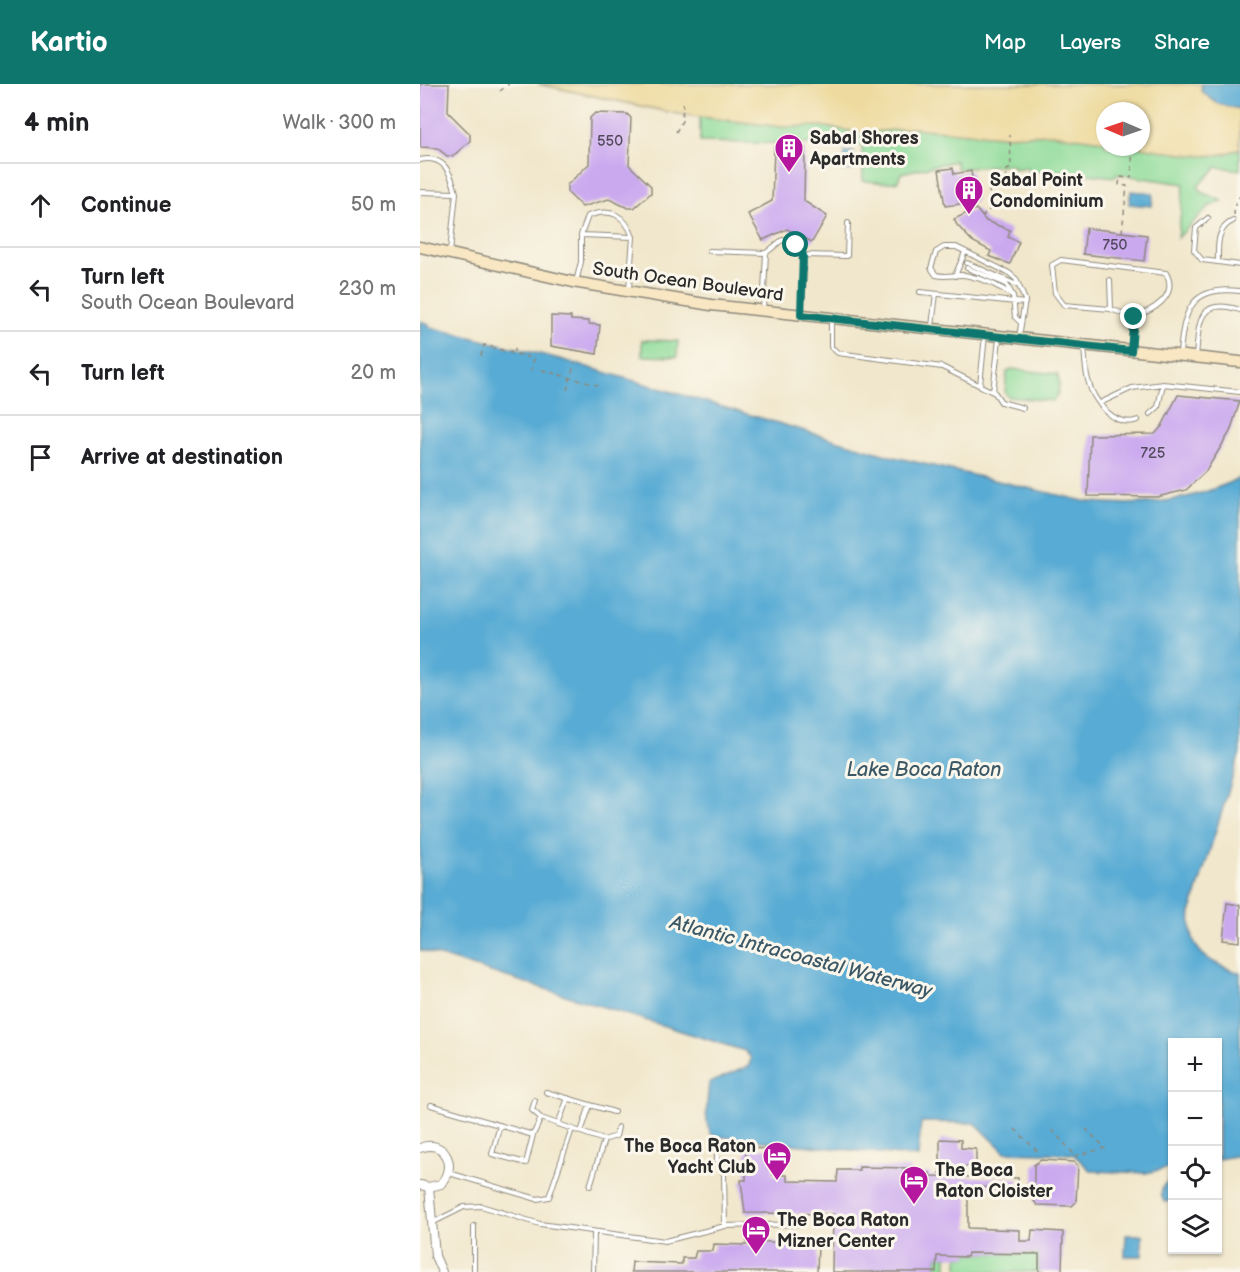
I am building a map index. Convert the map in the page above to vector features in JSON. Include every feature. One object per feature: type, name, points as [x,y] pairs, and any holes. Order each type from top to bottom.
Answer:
[{"type":"main road","name":"South Ocean Boulevard","points":[[420,247],[629,292],[763,311],[1240,362]]},
{"type":"street","points":[[420,1148],[429,1145],[442,1149],[450,1160],[449,1173],[441,1184],[429,1187],[420,1185]]},
{"type":"street","points":[[429,1187],[435,1256],[442,1272]]},
{"type":"lane","points":[[420,160],[434,158],[443,163],[452,174],[456,193],[450,254]]},
{"type":"lane","points":[[420,192],[456,193]]},
{"type":"lane","points":[[576,282],[581,262],[581,235],[588,216],[608,212],[619,214],[628,224],[633,237],[629,292]]},
{"type":"lane","points":[[1208,218],[1196,228],[1193,235],[1194,250],[1202,260],[1240,265]]},
{"type":"lane","points":[[1218,262],[1220,233],[1233,221]]},
{"type":"lane","points":[[803,255],[847,256],[848,223]]},
{"type":"lane","points":[[581,235],[633,237]]},
{"type":"lane","points":[[709,251],[766,253],[782,240],[796,245],[803,255],[801,315]]},
{"type":"lane","points":[[1013,296],[1003,289],[969,275],[936,275],[931,268],[936,252],[944,247],[956,247],[1009,273],[1016,279],[1025,303],[1024,317],[1020,322],[1019,339]]},
{"type":"lane","points":[[954,276],[965,252]]},
{"type":"lane","points":[[763,311],[766,253]]},
{"type":"lane","points":[[1061,260],[1166,273],[1169,287],[1166,298],[1148,312],[1134,317],[1111,309],[1064,305],[1055,293],[1053,265],[1061,260]]},
{"type":"lane","points":[[1018,285],[967,266],[1006,284],[1015,302],[1015,317],[1020,322]]},
{"type":"lane","points":[[1110,280],[1111,309]]},
{"type":"lane","points":[[1179,356],[1186,315],[1198,298],[1214,290],[1240,291]]},
{"type":"lane","points":[[920,292],[1025,303]]},
{"type":"lane","points":[[931,330],[936,294]]},
{"type":"lane","points":[[1196,358],[1198,329],[1205,311],[1213,306],[1240,310]]},
{"type":"lane","points":[[1131,351],[1134,317]]},
{"type":"lane","points":[[831,319],[831,347],[838,353],[942,367],[993,392],[1001,402],[1023,408]]},
{"type":"lane","points":[[980,385],[985,335]]},
{"type":"lane","points":[[993,392],[1000,337]]},
{"type":"lane","points":[[1084,346],[1088,382],[1100,403],[1112,417],[1126,423],[1138,420]]},
{"type":"lane","points":[[1100,403],[1132,388],[1163,384],[1240,392]]},
{"type":"lane","points":[[1150,414],[1158,407],[1163,384]]},
{"type":"lane","points":[[546,1092],[614,1112]]},
{"type":"lane","points":[[558,1124],[568,1098]]},
{"type":"lane","points":[[535,1100],[532,1110],[541,1119],[604,1140],[616,1136],[618,1127]]},
{"type":"lane","points":[[431,1105],[533,1135]]},
{"type":"lane","points":[[581,1132],[590,1105]]},
{"type":"lane","points":[[500,1125],[492,1154],[526,1163],[533,1135],[541,1119]]},
{"type":"lane","points":[[449,1173],[537,1199],[549,1197],[572,1129]]},
{"type":"lane","points":[[590,1186],[604,1140]]},
{"type":"lane","points":[[717,1150],[717,1164],[725,1180],[726,1226]]},
{"type":"lane","points":[[432,1223],[464,1207],[481,1206],[540,1224],[665,1241],[726,1226],[801,1224]]},
{"type":"lane","points":[[474,1226],[474,1272]]},
{"type":"lane","points":[[593,1272],[594,1233]]},
{"type":"path","points":[[500,91],[509,84]]},
{"type":"path","points":[[676,132],[682,122],[683,103]]},
{"type":"path","points":[[819,143],[820,126]]},
{"type":"path","points":[[981,217],[990,209],[989,184],[1006,180],[1007,170],[1011,168],[1010,135]]},
{"type":"path","points":[[1122,232],[1127,186],[1119,185],[1120,177],[1131,177],[1132,156]]},
{"type":"path","points":[[1233,221],[1235,204],[1240,196]]},
{"type":"path","points":[[481,356],[484,345],[514,353],[534,359],[531,371]]},
{"type":"path","points":[[514,353],[516,347]]},
{"type":"path","points":[[567,390],[575,362]]},
{"type":"path","points":[[542,370],[600,386]]},
{"type":"path","points":[[1015,1129],[1039,1153]]},
{"type":"path","points":[[1052,1130],[1074,1155],[1105,1148],[1086,1130]]},
{"type":"green space","points":[[700,117],[782,127],[820,126],[863,133],[912,128],[1002,136],[1051,134],[1096,140],[1096,156],[1150,156],[1150,148],[1205,156],[1229,153],[1240,148],[1240,170],[1217,167],[1198,186],[1203,193],[1222,201],[1208,207],[1178,238],[1184,184],[1116,174],[1115,177],[1051,170],[1029,173],[1028,167],[1013,169],[1012,164],[957,169],[955,161],[901,173],[898,181],[885,183],[863,181],[862,145],[700,142]]},
{"type":"green space","points":[[642,340],[678,341],[677,357],[642,356]]},
{"type":"green space","points":[[1011,369],[1057,374],[1058,392],[1053,401],[1009,397],[1005,393],[1007,372]]},
{"type":"green space","points":[[968,1253],[1039,1254],[1039,1272],[958,1272],[958,1257],[967,1256]]},
{"type":"green space","points":[[937,1256],[947,1256],[947,1272],[936,1272]]},
{"type":"sand","points":[[538,84],[1202,84],[1201,91],[1218,104],[1240,109],[1240,148],[1229,153],[1204,156],[1150,149],[1150,102],[1096,102],[1096,140],[1051,134],[1002,136],[912,128],[863,133],[820,126],[782,127],[678,114]]},
{"type":"water","points":[[1202,84],[1240,84],[1240,109],[1218,104],[1201,91]]},
{"type":"water","points":[[845,152],[854,152],[853,170],[835,170],[835,161],[844,161]]},
{"type":"water","points":[[1131,191],[1153,193],[1152,206],[1129,204]]},
{"type":"water","name":"Lake Boca Raton","points":[[420,321],[429,324],[429,327],[560,359],[890,456],[1084,501],[1124,504],[1164,501],[1203,493],[1240,478],[1240,753],[1191,911],[1191,925],[1192,936],[1201,953],[1217,964],[1240,973],[1240,1155],[1222,1158],[1222,1038],[1168,1038],[1168,1168],[1146,1173],[1091,1171],[1073,1154],[1005,1152],[975,1123],[921,1122],[918,1157],[713,1136],[707,1118],[709,1083],[749,1066],[751,1058],[745,1051],[420,950]]},
{"type":"water","points":[[1168,1182],[1168,1202],[1164,1202],[1161,1194],[1163,1186]]},
{"type":"water","points":[[1126,1235],[1142,1235],[1142,1256],[1125,1256]]},
{"type":"building","points":[[420,84],[449,84],[448,112],[470,134],[470,141],[453,156],[447,156],[437,148],[420,147]]},
{"type":"building","points":[[595,113],[627,114],[631,118],[629,165],[651,186],[651,193],[634,208],[628,208],[609,199],[582,207],[567,192],[567,185],[589,164],[590,118]]},
{"type":"building","name":"Sabal Shores Apartments","points":[[774,148],[805,148],[804,201],[827,216],[812,242],[787,229],[763,240],[748,214],[772,201]]},
{"type":"building","points":[[953,168],[954,174],[971,171],[976,202],[945,206],[939,170]]},
{"type":"building","points":[[976,209],[986,221],[1010,230],[1008,237],[1019,242],[1010,264],[989,256],[991,251],[972,241],[957,225],[954,219]]},
{"type":"building","points":[[1086,228],[1147,235],[1144,261],[1083,254]]},
{"type":"building","points":[[551,316],[571,317],[571,320],[589,321],[589,324],[600,325],[597,354],[551,346]]},
{"type":"building","points":[[1178,395],[1240,401],[1230,432],[1206,471],[1186,490],[1157,497],[1088,496],[1090,435],[1155,434],[1162,426]]},
{"type":"building","points":[[1227,903],[1240,905],[1240,942],[1223,940]]},
{"type":"building","points":[[940,1139],[961,1140],[961,1148],[976,1149],[976,1164],[940,1173]]},
{"type":"building","name":"The Boca Raton Cloister","points":[[746,1148],[773,1149],[773,1175],[787,1175],[787,1181],[837,1182],[838,1170],[859,1170],[859,1167],[910,1168],[911,1173],[930,1173],[930,1176],[1018,1178],[1018,1188],[968,1187],[968,1228],[1020,1230],[1020,1241],[1031,1241],[1032,1230],[1063,1232],[1062,1272],[1039,1272],[1039,1254],[968,1253],[967,1257],[937,1256],[936,1272],[832,1272],[833,1214],[745,1213],[741,1180],[746,1180]]},
{"type":"building","points":[[1041,1160],[1074,1162],[1078,1166],[1076,1202],[1072,1206],[1037,1205],[1034,1201],[1034,1165]]},
{"type":"building","name":"The Boca Raton Mizner Center","points":[[747,1241],[818,1244],[817,1272],[631,1272],[632,1262],[682,1264],[682,1258],[694,1258],[696,1251],[713,1251],[714,1244],[747,1245]]},
{"type":"place","name":"Sabal Shores Apartments","points":[[789,174]]},
{"type":"place","name":"Sabal Point Condominium","points":[[969,216]]},
{"type":"place","name":"The Boca Raton Yacht Club","points":[[777,1182]]},
{"type":"place","name":"The Boca Raton Cloister","points":[[914,1206]]},
{"type":"place","name":"The Boca Raton Mizner Center","points":[[756,1256]]},
{"type":"route","points":[[796,245],[803,255],[801,315],[1131,351],[1134,317]]},
{"type":"water label","name":"Atlantic Intracoastal Waterway","points":[[801,957]]}]
